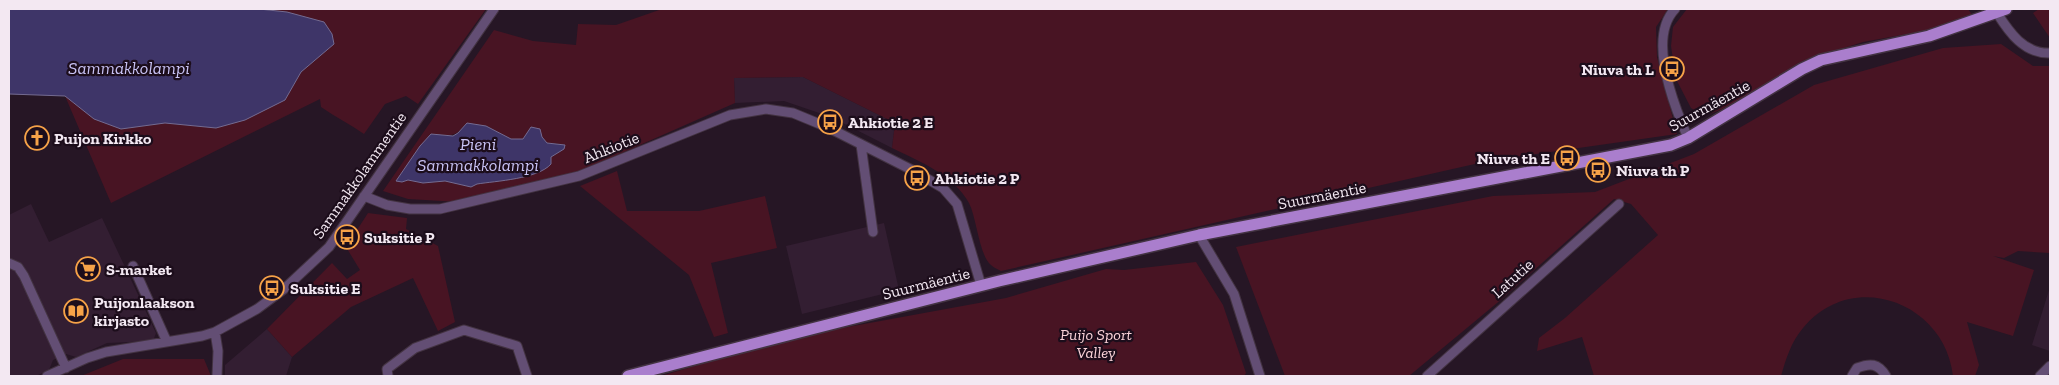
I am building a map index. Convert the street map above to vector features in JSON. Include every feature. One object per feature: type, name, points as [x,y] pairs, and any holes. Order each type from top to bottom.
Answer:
[{"type":"main road","name":"Suurmäentie","points":[[628,376],[981,286],[1199,235],[1671,145],[1688,138],[1802,69],[1821,60],[1929,36],[2001,11]]},
{"type":"street","name":"Sammakkolammentie","points":[[47,376],[87,358],[106,352],[202,336],[215,332],[257,309],[291,283],[329,247],[494,9]]},
{"type":"street","points":[[1675,9],[1666,22],[1662,38],[1664,59],[1679,116],[1688,138]]},
{"type":"street","points":[[2001,11],[2012,36],[2021,44],[2035,50],[2050,53]]},
{"type":"street","name":"Ahkiotie","points":[[364,196],[387,205],[410,209],[440,210],[579,176],[730,115],[766,110],[793,112],[827,126],[943,188],[957,204],[981,286]]},
{"type":"street","points":[[861,145],[873,232]]},
{"type":"street","name":"Latutie","points":[[1427,376],[1619,204]]},
{"type":"street","points":[[1199,235],[1234,294],[1260,374]]},
{"type":"street","points":[[9,263],[18,267],[24,276],[66,368]]},
{"type":"street","points":[[133,266],[168,342]]},
{"type":"street","points":[[388,376],[387,368],[415,348],[464,330],[517,346],[527,376]]},
{"type":"street","points":[[215,332],[218,351],[217,376]]},
{"type":"street","points":[[1852,376],[1857,368],[1873,364],[1881,368],[1886,376]]},
{"type":"street","points":[[2040,376],[2050,366]]},
{"type":"shaded area","points":[[803,77],[895,123],[892,148],[831,117],[784,101],[735,103],[734,78]]},
{"type":"shaded area","points":[[31,204],[49,242],[102,218],[156,333],[153,341],[107,343],[76,357],[66,354],[53,360],[49,370],[36,376],[9,376],[9,215]]},
{"type":"shaded area","points":[[884,223],[899,290],[802,314],[786,246]]},
{"type":"shaded area","points":[[2050,287],[2050,351],[2032,345]]},
{"type":"shaded area","points":[[267,329],[292,357],[286,376],[225,376],[225,365]]},
{"type":"green space","points":[[259,9],[486,9],[418,104],[406,96],[385,104],[364,134],[321,107],[320,99],[111,203],[65,96],[94,119],[121,129],[165,123],[216,128],[285,100],[301,72],[333,44],[287,12]]},
{"type":"green space","points":[[662,9],[1668,9],[1656,27],[1657,57],[1677,134],[1488,161],[1001,271],[992,266],[987,260],[972,210],[962,193],[954,184],[935,170],[892,148],[895,123],[803,77],[734,78],[735,103],[572,175],[459,202],[408,199],[383,191],[494,30],[533,41],[576,45],[578,24],[616,25]],"holes":[[[465,125],[486,126],[511,139],[523,139],[526,135],[542,137],[547,143],[560,144],[556,154],[550,160],[522,176],[477,184],[471,187],[445,181],[423,183],[408,180],[409,162],[431,134],[454,134]]]},
{"type":"green space","points":[[1687,9],[1968,9],[1973,16],[1935,29],[1863,42],[1803,61],[1755,92],[1704,116],[1691,108],[1676,79],[1671,46],[1673,27]]},
{"type":"green space","points":[[2039,9],[2050,9],[2050,38],[2033,13]]},
{"type":"green space","points":[[2001,44],[2033,66],[2050,66],[2050,253],[2018,251],[2004,258],[1993,256],[2034,270],[2013,336],[1967,322],[1979,365],[1975,376],[1953,376],[1946,350],[1933,329],[1915,312],[1893,302],[1870,297],[1846,300],[1823,310],[1803,328],[1795,339],[1781,376],[1594,376],[1582,337],[1537,351],[1539,338],[1565,318],[1658,235],[1631,204],[1614,199],[1497,303],[1409,376],[1285,376],[1236,247],[1493,196],[1595,192],[1694,154],[1814,85],[1943,48]]},
{"type":"green space","points":[[617,171],[627,211],[699,211],[765,196],[777,248],[711,263],[728,333],[714,337],[689,275],[580,186]]},
{"type":"green space","points":[[368,213],[407,218],[406,229],[438,246],[455,322],[438,331],[413,278],[351,307],[292,357],[267,329],[332,263],[347,279],[360,270],[346,247]]},
{"type":"green space","name":"Puijo Sport Valley","points":[[1196,262],[1223,305],[1246,373],[1244,376],[661,376],[804,335],[1006,298],[1106,269],[1124,270]]},
{"type":"green space","points":[[123,359],[204,359],[211,376],[81,376]]},
{"type":"water","name":"Sammakkolampi","points":[[9,9],[259,9],[287,12],[324,22],[332,34],[334,44],[301,72],[285,100],[245,120],[216,128],[165,123],[121,129],[94,119],[65,96],[9,94]]},
{"type":"water","name":"Pieni Sammakkolampi","points":[[467,123],[486,126],[511,139],[523,139],[531,127],[540,129],[542,137],[547,143],[565,145],[564,149],[551,157],[551,164],[545,169],[527,176],[477,184],[471,187],[445,181],[423,183],[408,180],[396,181],[420,146],[431,134],[453,136]]},
{"type":"place","name":"Niuva th L","points":[[1672,69]]},
{"type":"place","name":"Ahkiotie 2 E","points":[[830,122]]},
{"type":"place","name":"Puijon Kirkko","points":[[37,138]]},
{"type":"place","name":"Niuva th E","points":[[1567,158]]},
{"type":"place","name":"Niuva th P","points":[[1598,170]]},
{"type":"place","name":"Ahkiotie 2 P","points":[[917,178]]},
{"type":"place","name":"Suksitie P","points":[[347,237]]},
{"type":"place","name":"S-market","points":[[88,269]]},
{"type":"place","name":"Suksitie E","points":[[272,288]]},
{"type":"place","name":"Puijonlaakson kirjasto","points":[[76,311]]}]
